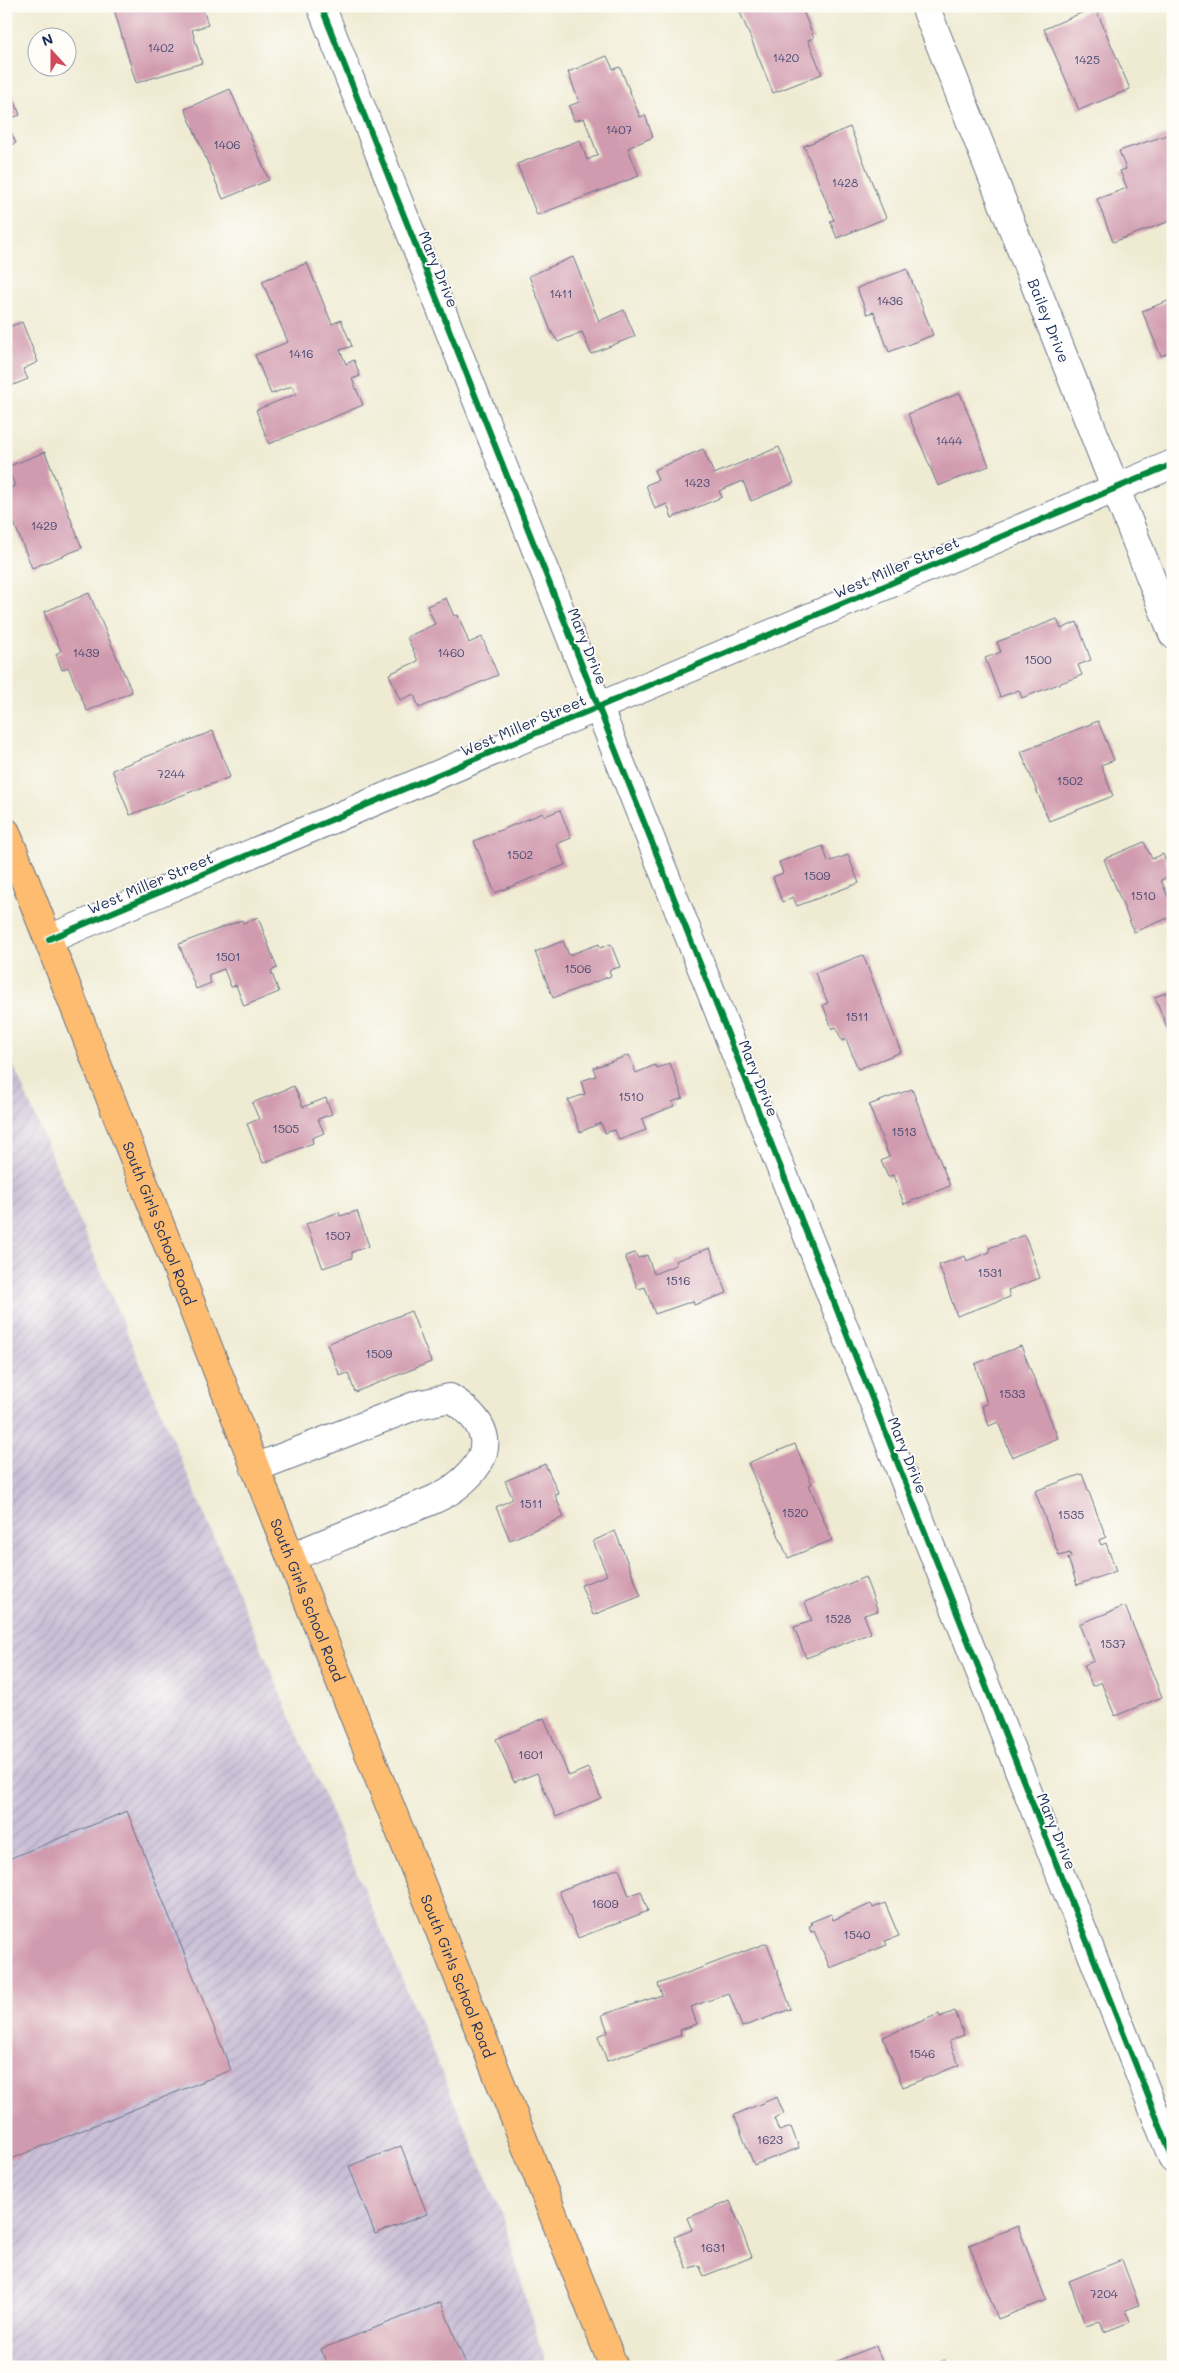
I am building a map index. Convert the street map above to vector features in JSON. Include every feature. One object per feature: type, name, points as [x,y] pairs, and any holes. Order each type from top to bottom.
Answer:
[{"type":"main road","name":"South Girls School Road","points":[[6,832],[290,1557],[614,2367]]},
{"type":"street","name":"Mary Drive","points":[[321,6],[1173,2159]]},
{"type":"street","name":"Bailey Drive","points":[[924,6],[1173,634]]},
{"type":"street","name":"West Miller Street","points":[[49,939],[1173,464]]},
{"type":"street","points":[[255,1468],[417,1405],[450,1398],[465,1408],[479,1422],[484,1437],[484,1452],[472,1471],[458,1485],[423,1503],[290,1557]]},
{"type":"shaded area","points":[[6,1048],[502,2214],[546,2367],[6,2367]]},
{"type":"building","points":[[113,6],[202,6],[208,25],[192,30],[202,63],[136,83]]},
{"type":"building","points":[[756,6],[801,6],[814,38],[808,40],[822,74],[773,93],[740,12]]},
{"type":"building","points":[[1095,7],[1130,89],[1079,110],[1044,29]]},
{"type":"building","points":[[607,56],[613,69],[620,67],[640,117],[645,115],[653,137],[628,148],[639,176],[537,215],[517,164],[580,140],[587,160],[598,155],[584,118],[574,121],[569,106],[579,102],[568,72]]},
{"type":"building","points":[[230,89],[269,180],[223,199],[185,109]]},
{"type":"building","points":[[11,91],[20,115],[6,120],[6,93]]},
{"type":"building","points":[[6,121],[16,143],[6,147]]},
{"type":"building","points":[[850,127],[886,218],[837,238],[830,221],[834,220],[804,146]]},
{"type":"building","points":[[1173,133],[1173,220],[1113,242],[1097,199],[1127,188],[1120,171],[1126,169],[1119,151]]},
{"type":"building","points":[[573,257],[599,321],[624,310],[635,336],[591,354],[582,332],[558,342],[551,331],[529,276]]},
{"type":"building","points":[[307,263],[332,324],[341,320],[352,346],[340,350],[346,364],[354,360],[360,376],[352,379],[363,405],[269,444],[256,410],[296,394],[292,386],[271,394],[255,355],[288,342],[262,281]]},
{"type":"building","points":[[907,269],[933,335],[889,352],[874,312],[867,314],[857,288]]},
{"type":"building","points":[[1173,299],[1173,351],[1161,356],[1142,311]]},
{"type":"building","points":[[22,322],[38,362],[23,369],[28,379],[6,388],[6,328]]},
{"type":"building","points":[[960,393],[989,466],[938,486],[908,414]]},
{"type":"building","points":[[779,447],[794,483],[751,501],[743,481],[719,491],[722,497],[672,518],[667,504],[655,509],[646,485],[658,480],[654,470],[703,449],[714,474]]},
{"type":"building","points":[[45,452],[82,548],[32,568],[6,503],[6,489],[15,486],[7,467]]},
{"type":"building","points":[[89,593],[132,692],[87,711],[68,667],[62,670],[56,654],[61,651],[44,612]]},
{"type":"building","points":[[446,598],[454,616],[458,615],[469,643],[482,637],[498,675],[419,708],[414,694],[400,700],[389,674],[418,661],[407,637],[435,624],[427,606]]},
{"type":"building","points":[[1057,619],[1061,629],[1077,622],[1091,660],[1078,665],[1082,675],[1022,698],[1019,690],[1000,697],[985,658],[1001,652],[997,642]]},
{"type":"building","points":[[1098,721],[1114,760],[1101,765],[1113,796],[1049,821],[1021,752]]},
{"type":"building","points":[[213,731],[230,777],[130,815],[112,770]]},
{"type":"building","points":[[560,810],[571,838],[557,844],[565,865],[495,893],[474,841],[543,813],[545,816]]},
{"type":"building","points":[[1144,842],[1152,859],[1163,854],[1172,875],[1161,880],[1173,909],[1173,916],[1134,932],[1104,859]]},
{"type":"building","points":[[823,846],[828,862],[848,855],[859,883],[797,906],[793,897],[782,902],[773,877],[783,873],[779,862]]},
{"type":"building","points":[[258,917],[277,968],[271,971],[279,992],[244,1006],[236,985],[231,987],[224,969],[208,975],[211,983],[196,989],[179,944],[242,920],[243,923]]},
{"type":"building","points":[[563,941],[569,955],[599,944],[600,948],[611,944],[620,967],[609,970],[611,976],[553,998],[535,952]]},
{"type":"building","points":[[863,955],[901,1052],[858,1069],[846,1039],[842,1041],[836,1027],[832,1029],[823,1005],[828,1003],[815,973]]},
{"type":"building","points":[[1173,990],[1173,1043],[1155,997]]},
{"type":"building","points":[[629,1055],[636,1073],[655,1065],[657,1068],[670,1063],[683,1098],[672,1102],[674,1106],[642,1119],[646,1130],[619,1140],[615,1130],[605,1133],[601,1123],[580,1132],[568,1100],[585,1094],[581,1081],[596,1076],[593,1068]]},
{"type":"building","points":[[294,1086],[303,1107],[326,1098],[332,1114],[318,1119],[324,1133],[312,1138],[313,1143],[263,1163],[247,1124],[259,1119],[252,1103]]},
{"type":"building","points":[[912,1089],[950,1186],[904,1204],[893,1175],[888,1177],[881,1161],[889,1157],[869,1105]]},
{"type":"building","points":[[357,1211],[369,1246],[352,1252],[352,1258],[323,1268],[306,1224],[339,1212],[340,1216]]},
{"type":"building","points":[[1025,1235],[1040,1278],[1008,1290],[1010,1297],[957,1316],[939,1265],[965,1256],[967,1261],[990,1252],[989,1248]]},
{"type":"building","points":[[710,1248],[727,1293],[694,1305],[693,1301],[655,1314],[645,1287],[639,1289],[637,1287],[625,1256],[635,1253],[638,1258],[647,1255],[654,1274],[676,1265],[675,1261]]},
{"type":"building","points":[[411,1311],[431,1362],[355,1392],[348,1373],[340,1376],[327,1344]]},
{"type":"building","points":[[1021,1346],[1058,1438],[1012,1457],[998,1422],[989,1426],[982,1406],[987,1404],[975,1364]]},
{"type":"building","points":[[795,1444],[812,1484],[809,1485],[832,1540],[788,1558],[748,1463]]},
{"type":"building","points":[[545,1464],[559,1494],[555,1495],[564,1517],[510,1540],[496,1507],[513,1499],[505,1481]]},
{"type":"building","points":[[1082,1474],[1106,1537],[1099,1540],[1101,1545],[1106,1543],[1116,1571],[1077,1585],[1068,1558],[1071,1557],[1070,1553],[1059,1556],[1035,1491]]},
{"type":"building","points":[[615,1531],[641,1596],[593,1615],[581,1585],[607,1575],[593,1541]]},
{"type":"building","points":[[865,1577],[878,1611],[864,1615],[871,1633],[806,1658],[794,1627],[812,1621],[805,1602]]},
{"type":"building","points":[[1125,1606],[1162,1697],[1115,1716],[1101,1682],[1092,1686],[1084,1665],[1094,1661],[1079,1624]]},
{"type":"building","points":[[544,1718],[569,1776],[588,1768],[601,1798],[556,1817],[537,1773],[514,1782],[496,1739]]},
{"type":"building","points":[[127,1811],[231,2070],[6,2161],[6,1860]]},
{"type":"building","points":[[619,1868],[629,1896],[641,1891],[648,1911],[578,1938],[559,1891]]},
{"type":"building","points":[[885,1903],[899,1936],[885,1941],[887,1945],[830,1968],[814,1931],[811,1932],[809,1926],[812,1925],[811,1922],[831,1914],[833,1920],[871,1904],[873,1908]]},
{"type":"building","points":[[767,1943],[791,2009],[742,2027],[729,1993],[691,2007],[697,2024],[680,2030],[681,2035],[607,2061],[598,2036],[608,2032],[602,2015],[662,1995],[658,1984]]},
{"type":"building","points":[[955,2011],[964,2035],[949,2041],[959,2065],[903,2087],[883,2037],[939,2014],[940,2017]]},
{"type":"building","points":[[777,2097],[784,2114],[774,2118],[779,2131],[791,2127],[799,2148],[754,2165],[734,2115]]},
{"type":"building","points":[[401,2146],[427,2214],[375,2234],[349,2166]]},
{"type":"building","points":[[730,2201],[752,2257],[704,2276],[699,2265],[687,2269],[674,2237],[692,2230],[687,2218]]},
{"type":"building","points":[[1018,2226],[1046,2300],[998,2319],[969,2245]]},
{"type":"building","points":[[1122,2260],[1139,2305],[1126,2310],[1130,2322],[1104,2332],[1100,2321],[1086,2326],[1069,2281]]},
{"type":"building","points":[[441,2302],[467,2367],[328,2367],[321,2349]]},
{"type":"building","points":[[876,2346],[884,2367],[822,2367]]},
{"type":"building","points":[[945,2360],[947,2367],[927,2367]]},
{"type":"cycle path","points":[[321,6],[1173,2159]]},
{"type":"cycle path","points":[[49,939],[1173,464]]}]
